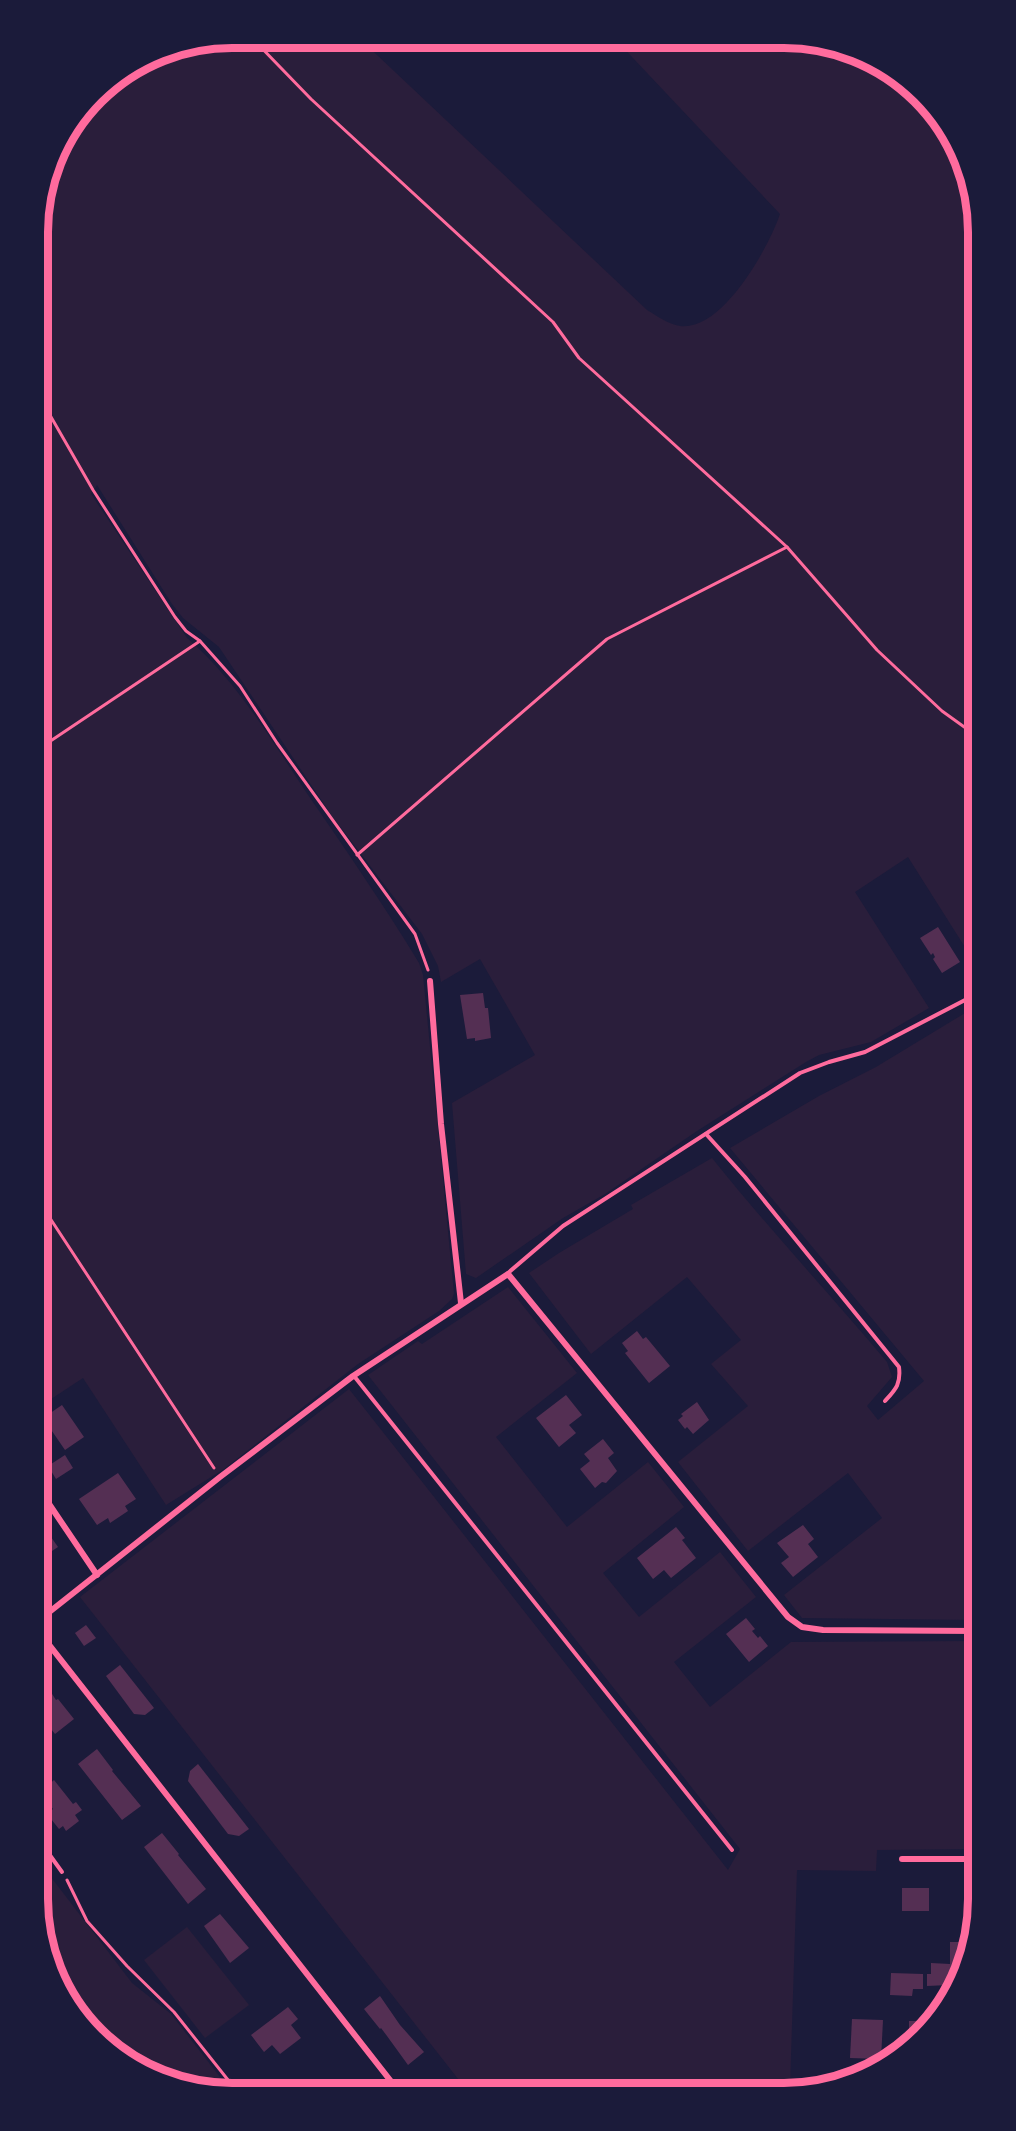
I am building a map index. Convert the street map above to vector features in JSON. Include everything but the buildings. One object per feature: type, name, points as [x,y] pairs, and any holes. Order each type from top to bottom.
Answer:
[{"type":"street","points":[[430,981],[441,1124],[461,1303]]},
{"type":"street","points":[[48,1613],[220,1477],[353,1376],[508,1274],[788,1617],[802,1627],[823,1630],[968,1631]]},
{"type":"street","points":[[48,1502],[97,1575]]},
{"type":"street","points":[[48,1643],[392,2083]]},
{"type":"street","points":[[902,1859],[968,1859]]},
{"type":"lane","points":[[508,1274],[563,1226],[800,1073],[865,1052],[967,999]]},
{"type":"lane","points":[[706,1134],[745,1177],[898,1367],[900,1381],[897,1389],[885,1401]]},
{"type":"lane","points":[[353,1376],[732,1850]]},
{"type":"lane","points":[[48,1853],[62,1872]]},
{"type":"path","points":[[262,48],[311,99],[553,322],[579,358],[787,547],[877,650],[942,711],[968,730]]},
{"type":"path","points":[[48,412],[93,490],[175,617],[186,631],[200,640],[240,686],[277,742],[415,934],[426,960],[430,981]]},
{"type":"path","points":[[357,855],[607,639],[787,547]]},
{"type":"path","points":[[48,743],[200,640]]},
{"type":"path","points":[[48,1215],[220,1477]]},
{"type":"path","points":[[62,1872],[87,1922],[127,1966],[174,2012],[230,2083]]},
{"type":"shaded area","points":[[232,48],[370,48],[647,310],[667,322],[680,326],[696,324],[712,316],[727,302],[755,266],[780,214],[624,48],[808,50],[843,58],[876,73],[896,86],[930,120],[954,162],[962,184],[966,208],[968,232],[968,952],[908,857],[855,892],[929,1008],[871,1042],[819,1055],[806,1062],[697,1131],[605,1194],[563,1218],[476,1278],[466,1274],[452,1103],[535,1055],[480,959],[441,982],[438,966],[422,934],[332,816],[219,647],[183,618],[172,604],[97,485],[91,494],[187,638],[221,672],[251,710],[378,898],[419,963],[423,975],[454,1293],[452,1299],[439,1311],[358,1364],[224,1469],[166,1505],[83,1378],[48,1401],[48,220],[54,184],[67,151],[79,130],[102,102],[130,79],[173,58],[196,52]]},
{"type":"shaded area","points":[[968,1011],[968,1620],[802,1618],[784,1595],[882,1518],[848,1473],[748,1551],[678,1462],[748,1406],[711,1364],[741,1340],[687,1277],[591,1354],[529,1273],[633,1209],[631,1205],[712,1158],[887,1362],[892,1377],[867,1406],[878,1420],[924,1381],[730,1148],[819,1096],[876,1067]]},
{"type":"shaded area","points":[[508,1287],[577,1373],[496,1437],[567,1527],[648,1462],[684,1507],[603,1573],[639,1617],[720,1552],[756,1597],[674,1662],[710,1707],[791,1642],[968,1641],[968,1849],[877,1850],[876,1871],[797,1870],[790,2082],[461,2083],[80,1597],[349,1389],[728,1870],[740,1849],[368,1375],[418,1341],[422,1344]]},
{"type":"shaded area","points":[[48,1873],[132,1983],[171,2014],[225,2083],[196,2079],[151,2064],[120,2045],[86,2011],[62,1969],[54,1947],[48,1899]]},
{"type":"shaded area","points":[[187,1927],[249,2005],[205,2038],[144,1960]]}]
